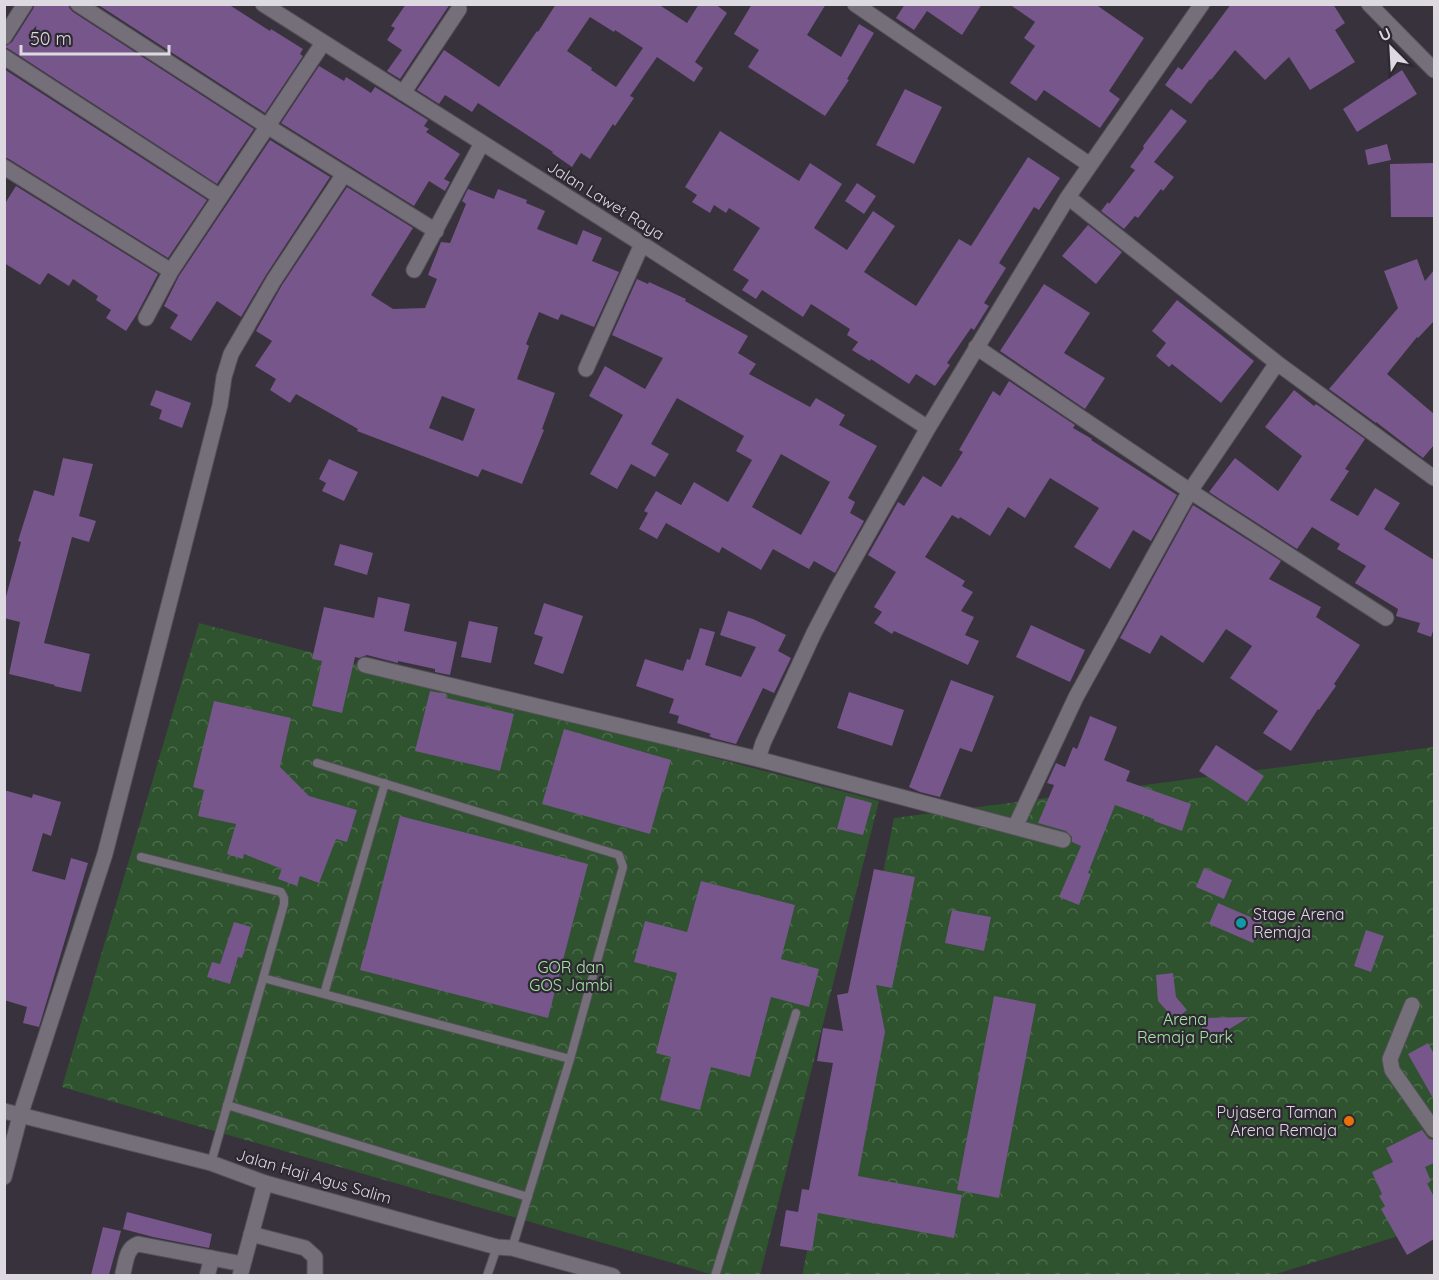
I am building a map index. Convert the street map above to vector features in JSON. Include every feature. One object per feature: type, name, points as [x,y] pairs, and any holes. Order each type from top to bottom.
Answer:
[{"type":"street","points":[[4,37],[25,4]]},
{"type":"street","points":[[78,4],[267,126],[436,231]]},
{"type":"street","name":"Jalan Lawet Raya","points":[[263,4],[928,428]]},
{"type":"street","points":[[855,4],[1090,165]]},
{"type":"street","points":[[758,759],[763,743],[814,633],[928,428],[1068,197],[1202,4]]},
{"type":"street","points":[[1375,6],[1434,70]]},
{"type":"street","points":[[403,93],[459,9]]},
{"type":"street","points":[[146,318],[171,271],[322,43]]},
{"type":"street","points":[[4,57],[220,197]]},
{"type":"street","points":[[414,270],[482,143]]},
{"type":"street","points":[[4,167],[171,271]]},
{"type":"street","points":[[4,1177],[20,1116],[105,854],[231,354],[274,280],[344,174]]},
{"type":"street","points":[[1068,197],[1277,363],[1434,478]]},
{"type":"street","points":[[586,369],[642,244]]},
{"type":"street","points":[[976,347],[1190,491],[1386,618]]},
{"type":"street","points":[[1015,827],[1076,697],[1190,491],[1277,363]]},
{"type":"street","points":[[365,665],[758,759],[1063,840]]},
{"type":"street","points":[[1412,1005],[1390,1059],[1390,1065],[1434,1130]]},
{"type":"street","name":"Jalan Haji Agus Salim","points":[[4,1111],[211,1163],[266,1183],[612,1275]]},
{"type":"street","points":[[123,1275],[129,1250],[138,1244],[212,1258],[242,1270],[266,1183]]},
{"type":"street","points":[[251,1234],[304,1248],[315,1257],[315,1275]]},
{"type":"street","points":[[207,1275],[212,1258]]},
{"type":"lane","points":[[317,763],[619,855],[622,867],[570,1059],[528,1197],[505,1247],[487,1275]]},
{"type":"lane","points":[[324,994],[385,783]]},
{"type":"lane","points":[[141,857],[281,892],[284,898],[211,1163]]},
{"type":"lane","points":[[263,978],[570,1059]]},
{"type":"lane","points":[[715,1275],[796,1013]]},
{"type":"lane","points":[[227,1105],[528,1197]]},
{"type":"green space","name":"GOR dan GOS Jambi","points":[[199,623],[879,801],[760,1275],[714,1275],[62,1087]]},
{"type":"green space","name":"Arena Remaja Park","points":[[1434,747],[1434,1225],[1273,1275],[802,1276],[894,818]]},
{"type":"building","points":[[35,4],[68,4],[73,12],[254,129],[217,184],[4,47],[12,42]]},
{"type":"building","points":[[97,4],[228,4],[303,49],[300,54],[303,56],[265,113]]},
{"type":"building","points":[[406,4],[450,4],[400,79],[387,71],[402,50],[387,40],[395,28],[391,26]]},
{"type":"building","points":[[556,4],[658,4],[687,23],[699,4],[715,4],[727,13],[695,62],[703,68],[694,82],[657,57],[630,96],[634,98],[615,126],[613,124],[590,159],[581,153],[572,167],[478,103],[472,112],[445,95],[439,104],[417,90],[444,50],[499,87]],"holes":[[[590,17],[614,32],[615,30],[643,48],[616,87],[567,51]]]},
{"type":"building","points":[[752,4],[826,4],[807,35],[841,57],[859,24],[874,33],[847,79],[849,80],[825,116],[748,67],[759,50],[734,34]]},
{"type":"building","points":[[905,4],[982,4],[962,35],[927,11],[914,30],[896,18]]},
{"type":"building","points":[[1009,4],[1095,4],[1144,38],[1109,91],[1120,99],[1100,128],[1044,90],[1036,101],[1010,83],[1035,46],[1024,38],[1035,22]]},
{"type":"building","points":[[1231,4],[1333,4],[1345,23],[1335,30],[1355,62],[1310,90],[1289,57],[1265,80],[1235,50],[1191,104],[1165,85],[1178,67],[1182,70]]},
{"type":"building","points":[[319,66],[344,81],[346,77],[371,93],[375,87],[428,120],[424,126],[429,129],[426,132],[460,154],[444,179],[450,182],[445,191],[429,181],[414,206],[281,123]]},
{"type":"building","points":[[4,69],[207,200],[168,258],[4,157]]},
{"type":"building","points":[[1402,70],[1417,94],[1357,132],[1343,109]]},
{"type":"building","points":[[905,89],[942,107],[914,164],[876,145]]},
{"type":"building","points":[[1171,109],[1187,121],[1154,162],[1174,177],[1163,191],[1161,189],[1138,218],[1135,216],[1124,229],[1101,211],[1135,170],[1130,167]]},
{"type":"building","points":[[720,131],[799,181],[810,163],[842,184],[814,228],[847,250],[873,211],[895,226],[864,272],[916,306],[959,239],[971,246],[1028,157],[1060,178],[1039,210],[1034,207],[999,263],[1006,268],[984,303],[989,306],[974,330],[971,328],[947,363],[950,365],[935,386],[916,374],[909,384],[871,359],[870,361],[852,350],[858,342],[847,335],[850,329],[811,304],[803,317],[762,290],[756,299],[742,290],[749,280],[733,270],[760,228],[729,208],[726,213],[714,205],[710,213],[692,202],[697,195],[685,187]]},
{"type":"building","points":[[270,140],[330,177],[241,317],[217,301],[191,341],[170,328],[178,315],[164,306],[179,276]]},
{"type":"building","points":[[1387,144],[1391,160],[1368,165],[1365,150]]},
{"type":"building","points":[[1434,163],[1434,217],[1391,217],[1390,164]]},
{"type":"building","points":[[857,183],[876,196],[864,214],[845,201]]},
{"type":"building","points":[[16,186],[158,274],[126,331],[106,318],[111,310],[96,300],[98,296],[73,279],[69,286],[48,273],[40,285],[4,263],[4,205]]},
{"type":"building","points":[[347,187],[413,228],[371,295],[393,309],[425,308],[437,279],[428,275],[441,242],[450,243],[466,204],[462,201],[468,189],[494,199],[498,189],[527,200],[526,203],[545,211],[537,229],[577,245],[583,230],[602,238],[592,261],[619,272],[594,327],[561,314],[558,320],[539,312],[526,344],[529,346],[517,379],[555,393],[542,429],[544,430],[522,484],[482,469],[478,477],[357,431],[358,429],[296,394],[290,403],[270,390],[276,379],[255,366],[272,341],[256,331],[282,285]],"holes":[[[442,396],[475,409],[463,441],[429,428]]]},
{"type":"building","points":[[1088,225],[1122,252],[1096,284],[1062,256]]},
{"type":"building","points":[[1417,259],[1425,281],[1434,270],[1434,321],[1417,337],[1387,374],[1434,414],[1434,445],[1423,458],[1329,389],[1398,308],[1384,271]]},
{"type":"building","points":[[637,279],[648,284],[649,282],[686,299],[685,301],[748,336],[738,353],[756,364],[749,374],[810,407],[816,398],[845,415],[839,425],[877,446],[848,498],[855,502],[850,513],[864,521],[835,573],[814,561],[809,569],[773,549],[761,570],[722,547],[719,553],[666,523],[657,539],[639,529],[648,513],[644,511],[656,491],[681,505],[694,482],[728,502],[752,460],[736,451],[744,436],[677,398],[651,444],[669,454],[655,477],[631,464],[617,489],[590,474],[623,415],[589,396],[605,366],[645,389],[663,358],[612,335]],"holes":[[[781,454],[830,482],[801,535],[752,507]]]},
{"type":"building","points":[[1044,284],[1090,313],[1064,353],[1105,378],[1085,409],[1000,351]]},
{"type":"building","points":[[1177,300],[1254,361],[1221,403],[1172,364],[1169,367],[1156,356],[1166,343],[1152,331]]},
{"type":"building","points":[[1009,381],[1075,425],[1073,428],[1177,495],[1151,541],[1133,530],[1110,569],[1074,547],[1099,508],[1050,478],[1025,518],[1008,507],[990,536],[960,517],[959,519],[952,515],[925,557],[965,581],[962,586],[973,592],[961,611],[974,617],[965,635],[979,641],[968,665],[894,631],[892,634],[874,623],[882,612],[874,607],[896,572],[868,555],[898,502],[904,506],[923,476],[941,487],[963,452],[959,450],[993,391],[1000,396]]},
{"type":"building","points":[[156,390],[191,403],[182,428],[159,419],[162,410],[150,405]]},
{"type":"building","points":[[1294,390],[1314,406],[1316,404],[1365,439],[1345,469],[1349,471],[1330,500],[1358,516],[1375,488],[1400,503],[1384,529],[1434,560],[1434,628],[1431,637],[1417,632],[1420,623],[1396,616],[1398,609],[1355,583],[1366,566],[1337,549],[1340,544],[1312,527],[1297,549],[1209,492],[1235,458],[1278,491],[1302,456],[1265,427]]},
{"type":"building","points":[[63,458],[93,464],[79,516],[96,521],[89,542],[72,537],[44,643],[90,654],[81,692],[9,674],[20,622],[4,618],[4,604],[21,542],[18,541],[34,490],[54,496]]},
{"type":"building","points":[[329,459],[358,472],[344,501],[322,491],[326,483],[319,479]]},
{"type":"building","points":[[1193,505],[1281,561],[1269,579],[1321,607],[1316,617],[1360,645],[1334,684],[1336,686],[1291,751],[1263,733],[1278,711],[1230,678],[1252,646],[1226,629],[1203,663],[1161,635],[1150,654],[1120,638]]},
{"type":"building","points":[[340,544],[373,553],[367,575],[334,565]]},
{"type":"building","points":[[378,597],[410,604],[404,631],[457,642],[450,675],[435,672],[435,669],[367,655],[355,657],[342,713],[312,706],[322,661],[312,659],[324,607],[374,618]]},
{"type":"building","points":[[544,603],[583,616],[563,674],[534,664],[543,637],[534,634]]},
{"type":"building","points":[[728,611],[753,619],[786,635],[778,651],[791,658],[774,693],[763,688],[736,744],[713,738],[709,736],[711,734],[677,723],[679,716],[669,713],[674,699],[636,686],[645,659],[683,671],[687,659],[690,660],[700,628],[715,632],[705,665],[741,677],[756,647],[720,635]]},
{"type":"building","points":[[469,621],[498,627],[491,663],[461,657]]},
{"type":"building","points":[[1031,625],[1085,650],[1070,682],[1016,657]]},
{"type":"building","points":[[951,680],[994,696],[972,752],[960,748],[940,797],[909,787]]},
{"type":"building","points":[[430,691],[446,694],[446,698],[514,714],[500,771],[415,751]]},
{"type":"building","points":[[849,692],[904,710],[892,746],[837,728]]},
{"type":"building","points":[[214,701],[291,718],[280,767],[309,796],[357,810],[347,842],[336,839],[319,883],[300,876],[297,886],[278,879],[282,869],[244,854],[243,859],[227,854],[236,824],[198,816],[204,790],[193,787]]},
{"type":"building","points":[[1090,716],[1117,727],[1104,760],[1130,771],[1126,781],[1191,804],[1182,831],[1115,805],[1088,873],[1091,874],[1079,905],[1059,897],[1081,846],[1072,842],[1072,837],[1066,831],[1038,823],[1054,785],[1047,783],[1056,763],[1065,767],[1073,747],[1077,749]]},
{"type":"building","points":[[564,729],[671,760],[650,834],[542,804]]},
{"type":"building","points":[[1216,745],[1264,776],[1247,802],[1199,771]]},
{"type":"building","points":[[4,790],[32,798],[33,794],[61,802],[51,836],[43,833],[32,871],[65,880],[71,858],[88,863],[39,1027],[23,1023],[27,1007],[4,1000]]},
{"type":"building","points":[[846,796],[872,803],[863,835],[837,829]]},
{"type":"building","points":[[400,816],[588,864],[548,1018],[360,970]]},
{"type":"building","points":[[1204,868],[1232,880],[1224,899],[1196,887]]},
{"type":"building","points":[[874,869],[915,877],[892,988],[876,985],[885,1032],[858,1176],[962,1195],[954,1238],[818,1213],[812,1251],[780,1246],[786,1210],[798,1212],[802,1189],[809,1190],[833,1063],[817,1061],[823,1028],[843,1031],[837,995],[848,993]]},
{"type":"building","points":[[701,881],[795,905],[781,959],[819,969],[809,1007],[771,997],[750,1077],[711,1067],[700,1110],[660,1100],[671,1057],[656,1053],[677,973],[634,962],[645,921],[687,932]]},
{"type":"building","points":[[1218,903],[1262,922],[1253,943],[1209,924]]},
{"type":"building","points":[[952,910],[991,917],[984,951],[945,943]]},
{"type":"building","points":[[234,922],[251,927],[242,958],[238,957],[230,984],[207,977],[212,962],[220,964]]},
{"type":"building","points":[[1366,930],[1384,936],[1371,972],[1354,966]]},
{"type":"building","points":[[1173,973],[1176,997],[1187,1010],[1175,1020],[1158,1001],[1156,975]]},
{"type":"building","points":[[994,996],[1036,1004],[999,1198],[957,1190]]},
{"type":"building","points":[[1249,1017],[1223,1033],[1223,1038],[1202,1038],[1202,1018]]},
{"type":"building","points":[[1428,1043],[1434,1054],[1434,1100],[1408,1054]]},
{"type":"building","points":[[1422,1130],[1429,1139],[1434,1140],[1434,1163],[1425,1167],[1431,1181],[1427,1183],[1434,1197],[1434,1239],[1407,1255],[1381,1209],[1385,1206],[1379,1196],[1382,1194],[1372,1172],[1393,1162],[1386,1148]]},
{"type":"building","points":[[127,1212],[212,1234],[209,1248],[123,1229]]},
{"type":"building","points":[[103,1227],[121,1231],[109,1275],[91,1275]]},
{"type":"place","name":"Stage Arena Remaja","points":[[1241,923]]},
{"type":"place","name":"Pujasera Taman Arena Remaja","points":[[1349,1121]]}]
